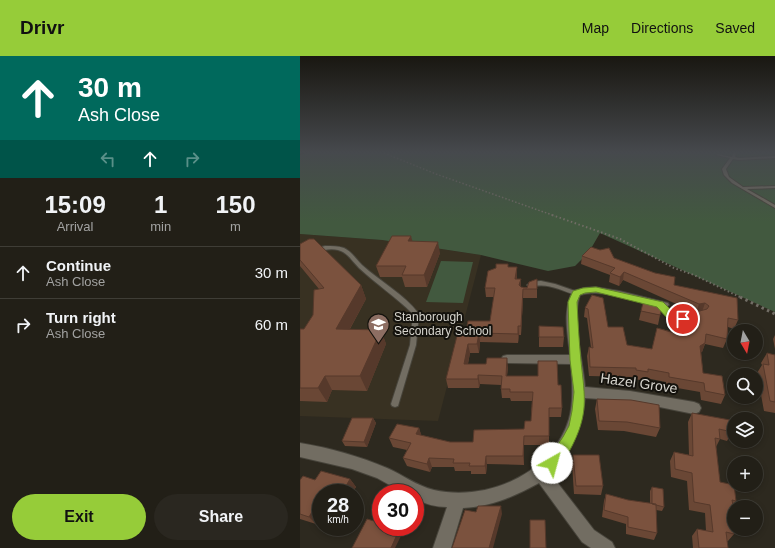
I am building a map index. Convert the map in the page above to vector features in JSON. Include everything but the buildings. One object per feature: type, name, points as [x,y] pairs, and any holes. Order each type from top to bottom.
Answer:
[{"type":"street","points":[[300,450],[329,456],[368,467],[383,473],[423,494],[438,499],[457,501],[481,499],[502,493],[524,484],[541,473],[562,452],[575,426],[579,392],[572,302],[576,293],[583,290],[596,290],[662,305]]},
{"type":"street","points":[[507,359],[576,360]]},
{"type":"street","name":"Hazel Grove","points":[[579,392],[630,396],[694,408]]},
{"type":"street","points":[[541,473],[588,536],[606,548]]},
{"type":"street","points":[[442,548],[457,501]]},
{"type":"lane","points":[[726,176],[732,182],[775,207]]},
{"type":"lane","points":[[742,188],[775,187]]},
{"type":"lane","points":[[306,253],[324,248],[339,249],[352,256],[359,266],[382,283],[416,314],[413,345],[395,404]]},
{"type":"lane","points":[[525,288],[535,283],[549,283],[576,293]]},
{"type":"lane","points":[[662,305],[670,315],[675,318],[683,319],[697,316]]},
{"type":"path","points":[[442,176],[620,239],[674,268],[694,275],[775,314]]},
{"type":"shaded area","name":"Stanborough Secondary School","points":[[300,234],[382,240],[481,255],[438,421],[300,416]]},
{"type":"green space","points":[[300,176],[775,176],[775,312],[600,233],[589,252],[575,266],[548,271],[481,255],[382,240],[300,234]]},
{"type":"green space","points":[[441,261],[473,262],[463,303],[426,302]]},
{"type":"place","name":"Stanborough Secondary School","points":[[379,344]]},
{"type":"route","points":[[552,463],[562,452],[568,441],[575,426],[578,411],[579,392],[572,302],[576,293],[583,290],[596,290],[660,304],[670,315],[675,318],[683,319]]}]
